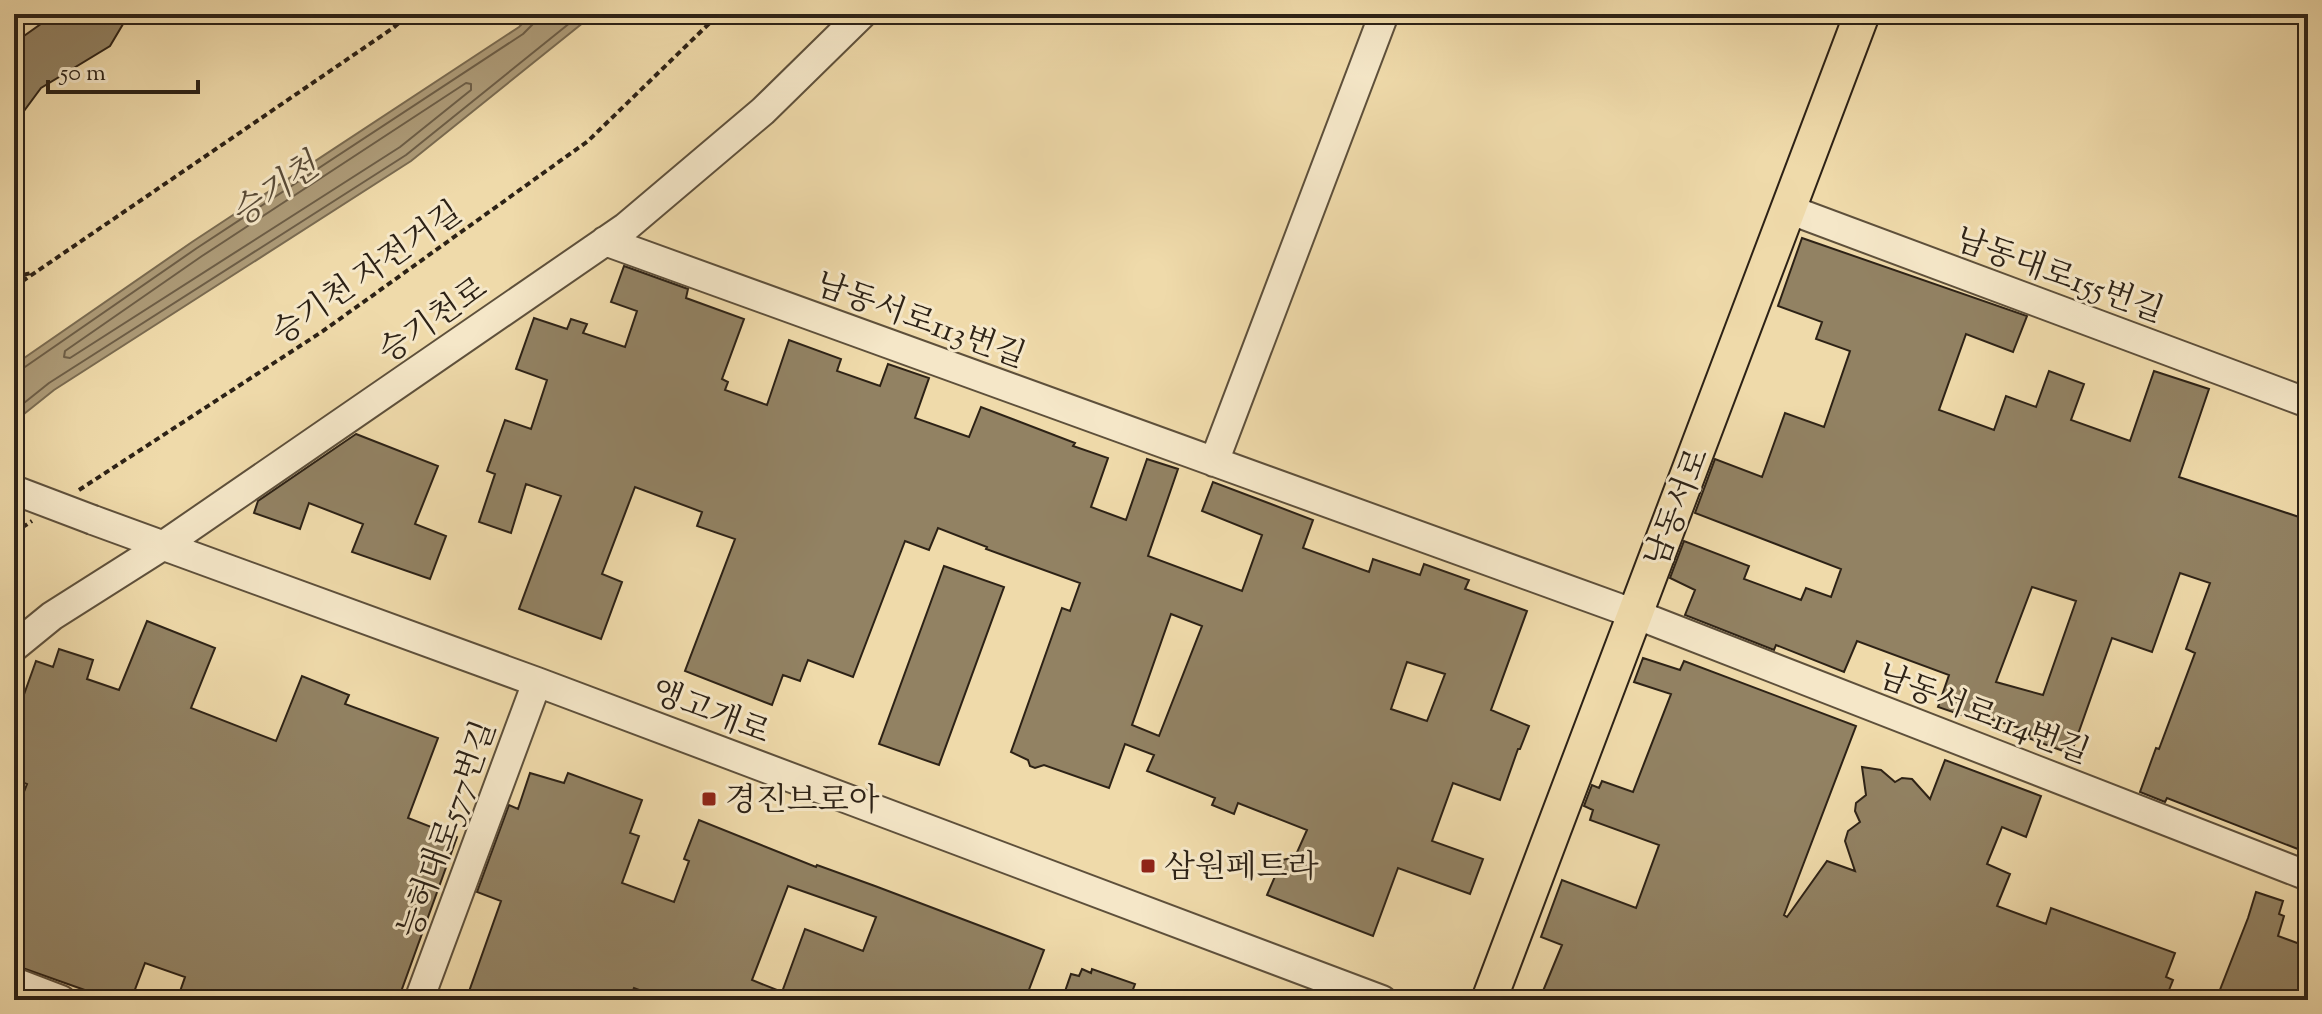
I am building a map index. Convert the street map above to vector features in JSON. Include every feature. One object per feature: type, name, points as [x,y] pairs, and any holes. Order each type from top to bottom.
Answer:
[{"type":"main road","name":"남동서로","points":[[1489,1000],[1862,14]]},
{"type":"street","name":"승기천로","points":[[14,647],[52,616],[164,545],[626,227],[763,111],[862,14]]},
{"type":"street","points":[[1214,462],[1384,14]]},
{"type":"street","name":"남동대로155번길","points":[[1788,209],[2308,403]]},
{"type":"street","name":"남동서로113번길","points":[[605,241],[1635,614]]},
{"type":"street","name":"앵고개로","points":[[14,490],[537,682],[1382,1000]]},
{"type":"street","name":"남동서로114번길","points":[[1635,614],[2308,876]]},
{"type":"street","name":"능허대로577번길","points":[[419,1000],[537,682]]},
{"type":"street","points":[[14,982],[61,1000]]},
{"type":"path","points":[[14,287],[393,28],[409,14]]},
{"type":"path","name":"승기천 자전거길","points":[[74,493],[323,331],[588,141],[719,14]]},
{"type":"path","points":[[14,277],[38,271]]},
{"type":"path","points":[[14,533],[38,517]]},
{"type":"water","name":"승기천","points":[[532,14],[594,14],[411,161],[54,390],[14,422],[14,365],[192,242],[519,27]]},
{"type":"building","points":[[55,14],[129,14],[110,46],[41,88],[24,111],[14,105],[14,43]]},
{"type":"building","points":[[1802,238],[2027,316],[2013,352],[1966,334],[1939,410],[1994,430],[2006,396],[2036,407],[2049,371],[2084,384],[2071,420],[2130,441],[2154,371],[2209,389],[2179,477],[2308,520],[2308,853],[2167,798],[2165,802],[2140,792],[2195,653],[2186,649],[2210,583],[2180,573],[2152,652],[2112,638],[2071,754],[2028,738],[2030,731],[1990,719],[1988,724],[1938,707],[1949,675],[1857,641],[1844,672],[1776,645],[1774,650],[1685,615],[1695,590],[1670,578],[1684,541],[1749,566],[1744,579],[1801,600],[1806,588],[1831,597],[1841,569],[1695,513],[1715,459],[1762,477],[1785,413],[1824,427],[1850,351],[1816,339],[1822,322],[1778,306]],"holes":[[[2032,587],[2076,601],[2043,695],[1996,682]]]},
{"type":"building","points":[[624,266],[688,289],[686,298],[744,319],[722,379],[728,382],[725,390],[767,405],[789,340],[841,359],[837,371],[880,386],[888,364],[929,378],[915,418],[969,437],[981,407],[1108,458],[1091,507],[1126,520],[1147,459],[1178,469],[1148,556],[1242,591],[1262,535],[1202,511],[1213,482],[1313,520],[1303,548],[1369,572],[1373,559],[1420,575],[1424,564],[1469,580],[1465,589],[1527,611],[1491,710],[1529,726],[1500,800],[1453,783],[1432,841],[1483,859],[1470,894],[1398,868],[1373,936],[1267,895],[1282,860],[1295,857],[1307,830],[1238,803],[1234,814],[1212,805],[1215,798],[1147,771],[1154,755],[1125,744],[1109,788],[1044,765],[1030,766],[1028,760],[1011,752],[1062,608],[1070,611],[1080,583],[938,528],[929,550],[905,541],[853,677],[808,660],[800,681],[783,675],[772,705],[685,671],[735,539],[697,526],[702,512],[635,487],[602,574],[622,582],[601,639],[519,609],[561,496],[526,484],[511,533],[479,522],[495,474],[487,471],[505,420],[531,429],[547,380],[516,369],[534,318],[567,329],[571,319],[587,324],[583,333],[625,347],[637,311],[611,302]],"holes":[[[1171,614],[1202,626],[1159,736],[1132,725]],[[1407,662],[1445,674],[1427,721],[1391,709]]]},
{"type":"building","points":[[356,434],[438,466],[415,524],[446,536],[430,579],[352,552],[363,524],[309,503],[300,529],[254,513],[258,501]]},
{"type":"building","points":[[944,566],[1004,587],[939,765],[879,744]]},
{"type":"building","points":[[147,621],[215,648],[191,708],[276,741],[302,676],[349,695],[345,704],[438,738],[408,818],[457,837],[398,1000],[177,1000],[185,977],[145,963],[131,1000],[113,1000],[14,965],[14,817],[27,784],[14,779],[14,697],[22,700],[36,661],[53,667],[59,649],[93,660],[87,679],[119,690]]},
{"type":"building","points":[[1643,658],[1680,670],[1684,661],[1856,726],[1784,915],[1787,917],[1827,861],[1855,871],[1845,841],[1848,831],[1860,822],[1855,811],[1856,803],[1866,795],[1862,767],[1881,770],[1895,782],[1902,778],[1912,779],[1930,799],[1945,760],[2041,796],[2026,837],[2002,827],[1987,864],[2010,874],[1997,906],[2046,924],[2051,908],[2175,953],[2166,977],[2173,980],[2165,1000],[1566,1000],[1543,991],[1562,945],[1541,937],[1562,880],[1636,908],[1659,845],[1590,820],[1593,810],[1584,806],[1592,785],[1599,788],[1602,781],[1633,792],[1671,694],[1634,682]]},
{"type":"building","points":[[530,773],[564,783],[568,773],[642,800],[630,833],[639,836],[622,883],[674,902],[689,861],[684,859],[699,820],[816,867],[1044,950],[1025,1000],[666,1000],[634,988],[629,1000],[466,1000],[501,901],[477,892],[509,805],[518,809]],"holes":[[[788,886],[876,917],[863,951],[805,929],[782,992],[752,980]]]},
{"type":"building","points":[[2256,892],[2283,901],[2279,914],[2284,916],[2278,936],[2308,947],[2308,1000],[2216,1000]]},
{"type":"building","points":[[1082,969],[1091,973],[1092,969],[1135,984],[1129,1000],[1062,1000],[1071,974],[1079,976]]},
{"type":"place","name":"경진브로아","points":[[709,799]]},
{"type":"place","name":"삼원페트라","points":[[1148,866]]}]
